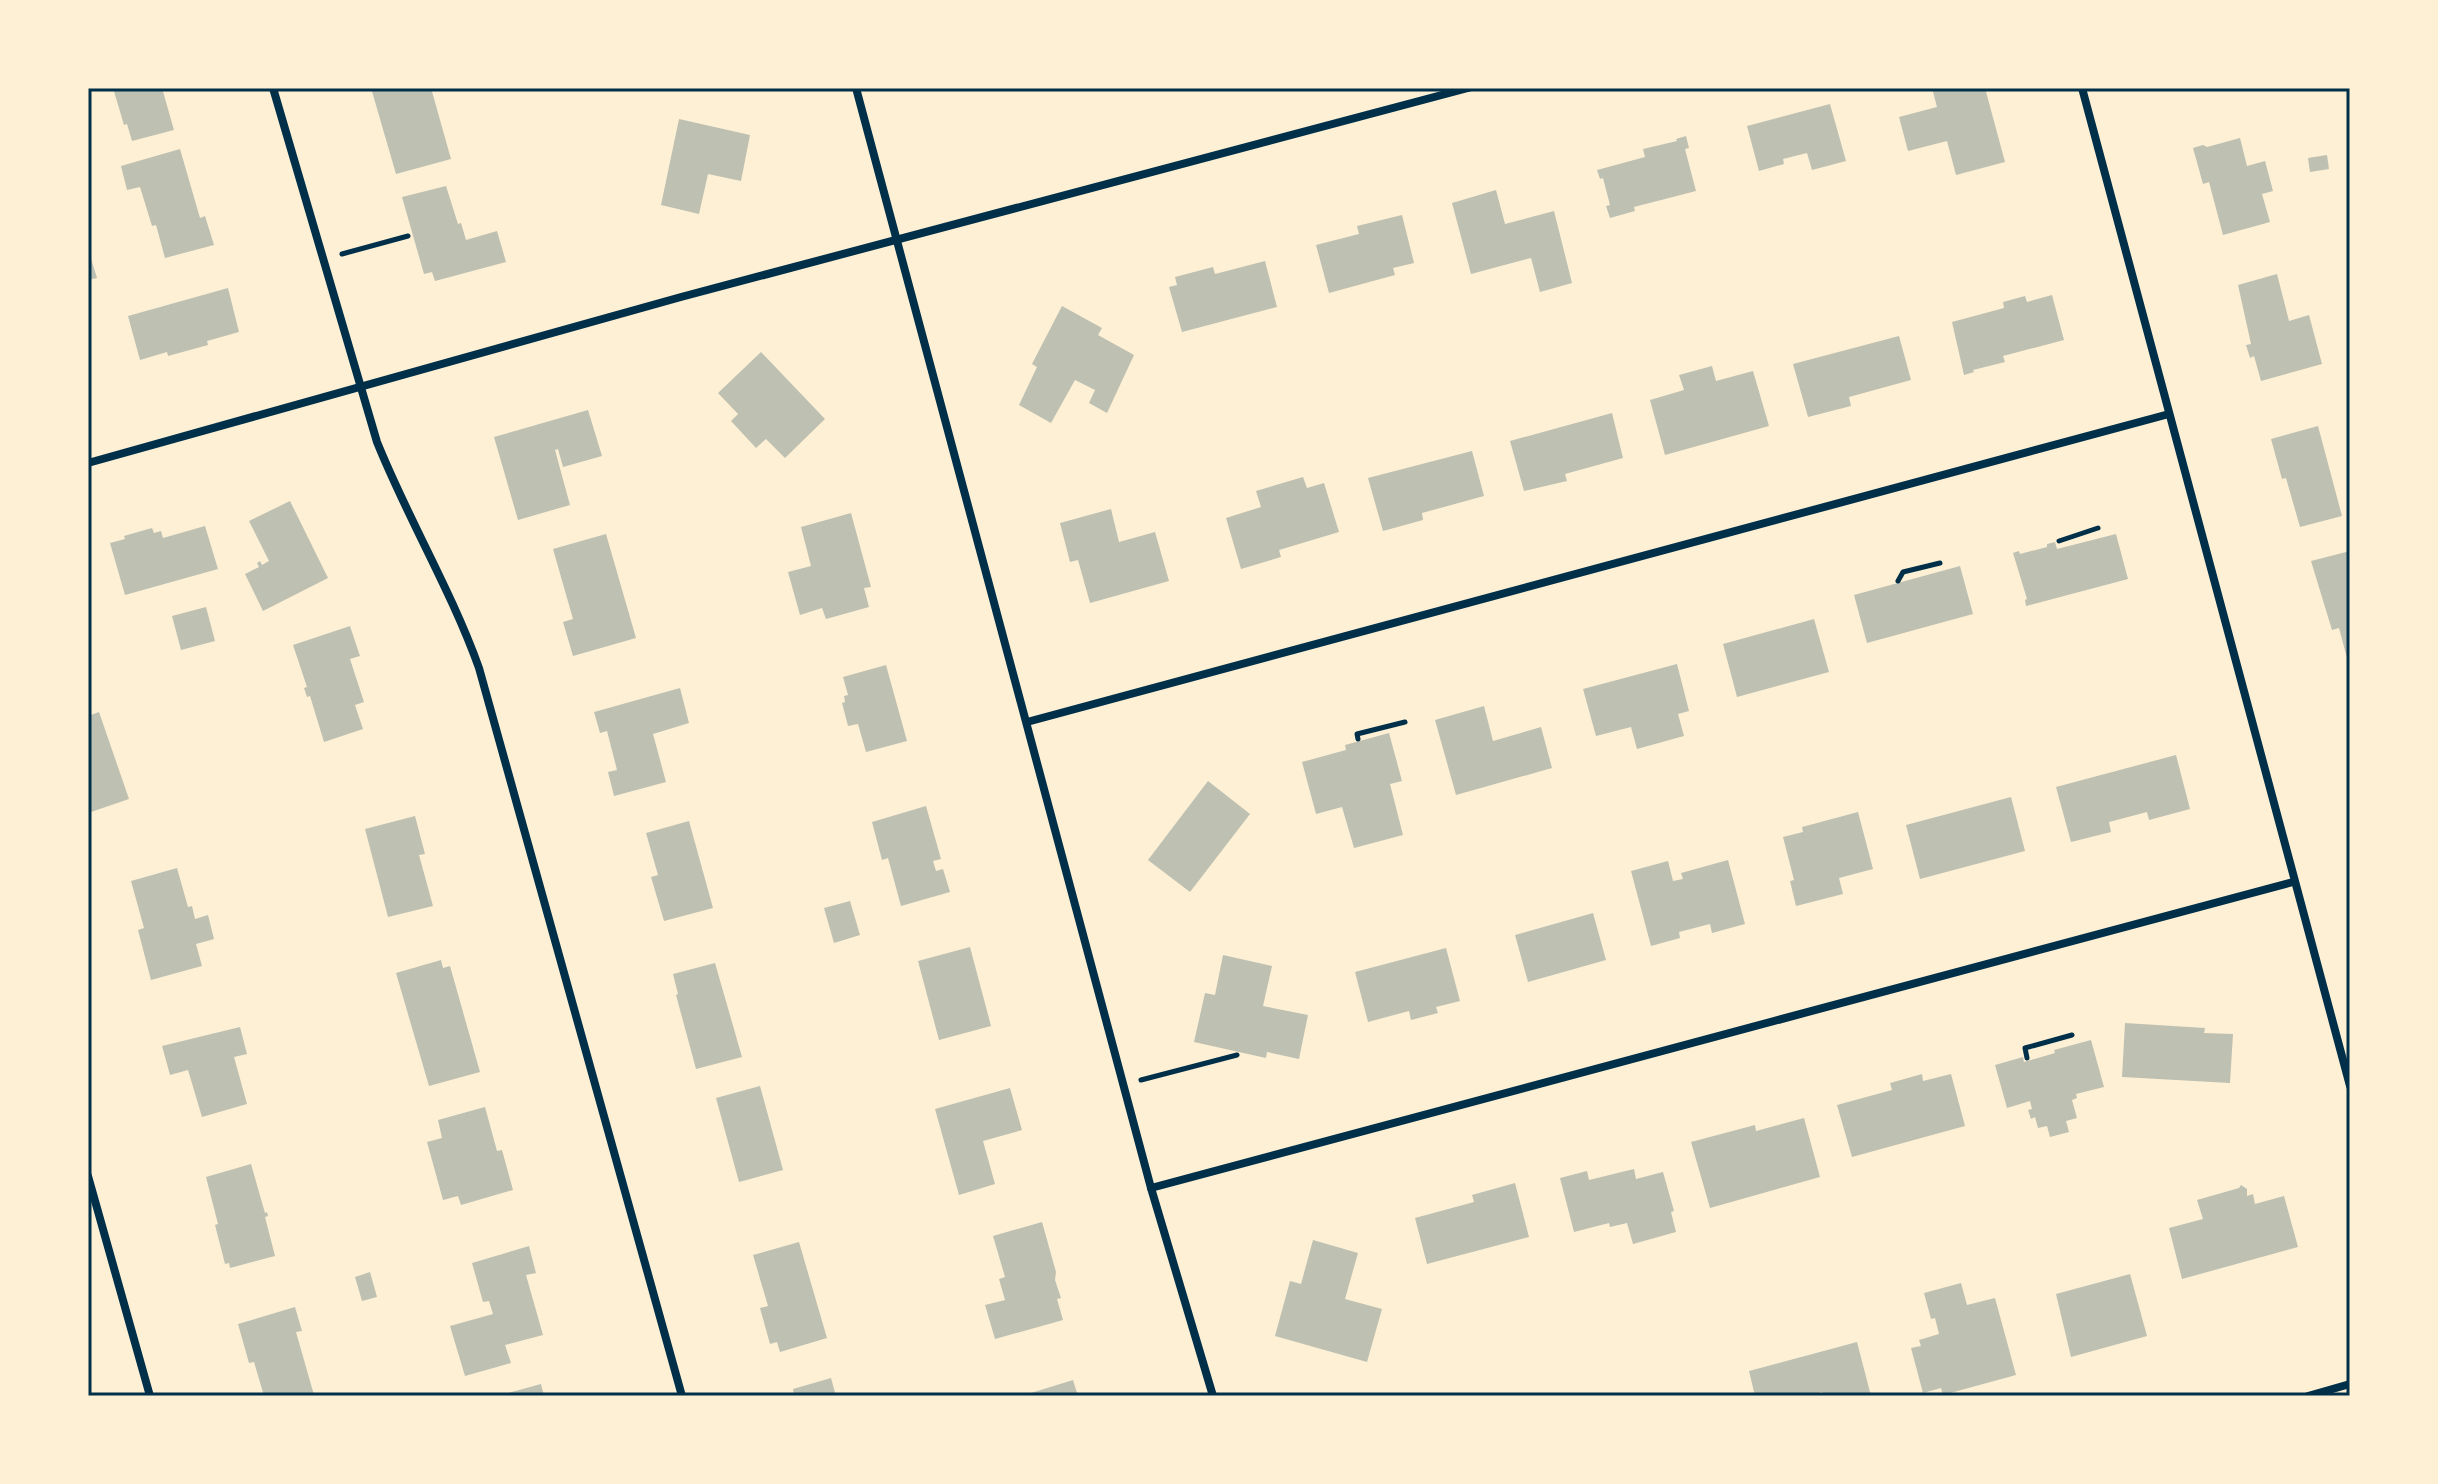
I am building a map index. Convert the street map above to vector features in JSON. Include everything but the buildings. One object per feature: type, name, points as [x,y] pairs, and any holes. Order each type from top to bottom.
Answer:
[{"type":"street","points":[[273,88],[377,442],[462,621],[479,668],[682,1396]]},
{"type":"street","points":[[856,88],[1151,1188],[1213,1396]]},
{"type":"street","points":[[88,463],[359,386],[1468,88]]},
{"type":"street","points":[[2082,88],[2350,1086]]},
{"type":"street","points":[[1027,722],[2169,414]]},
{"type":"street","points":[[1151,1188],[2293,882]]},
{"type":"street","points":[[88,1176],[150,1396]]},
{"type":"street","points":[[2308,1396],[2350,1384]]},
{"type":"path","points":[[342,254],[408,236]]},
{"type":"path","points":[[2059,541],[2098,528]]},
{"type":"path","points":[[1898,581],[1903,572],[1940,563]]},
{"type":"path","points":[[1358,739],[1357,734],[1405,722]]},
{"type":"path","points":[[2027,1058],[2025,1048],[2072,1035]]},
{"type":"path","points":[[1140,1080],[1237,1055]]}]
